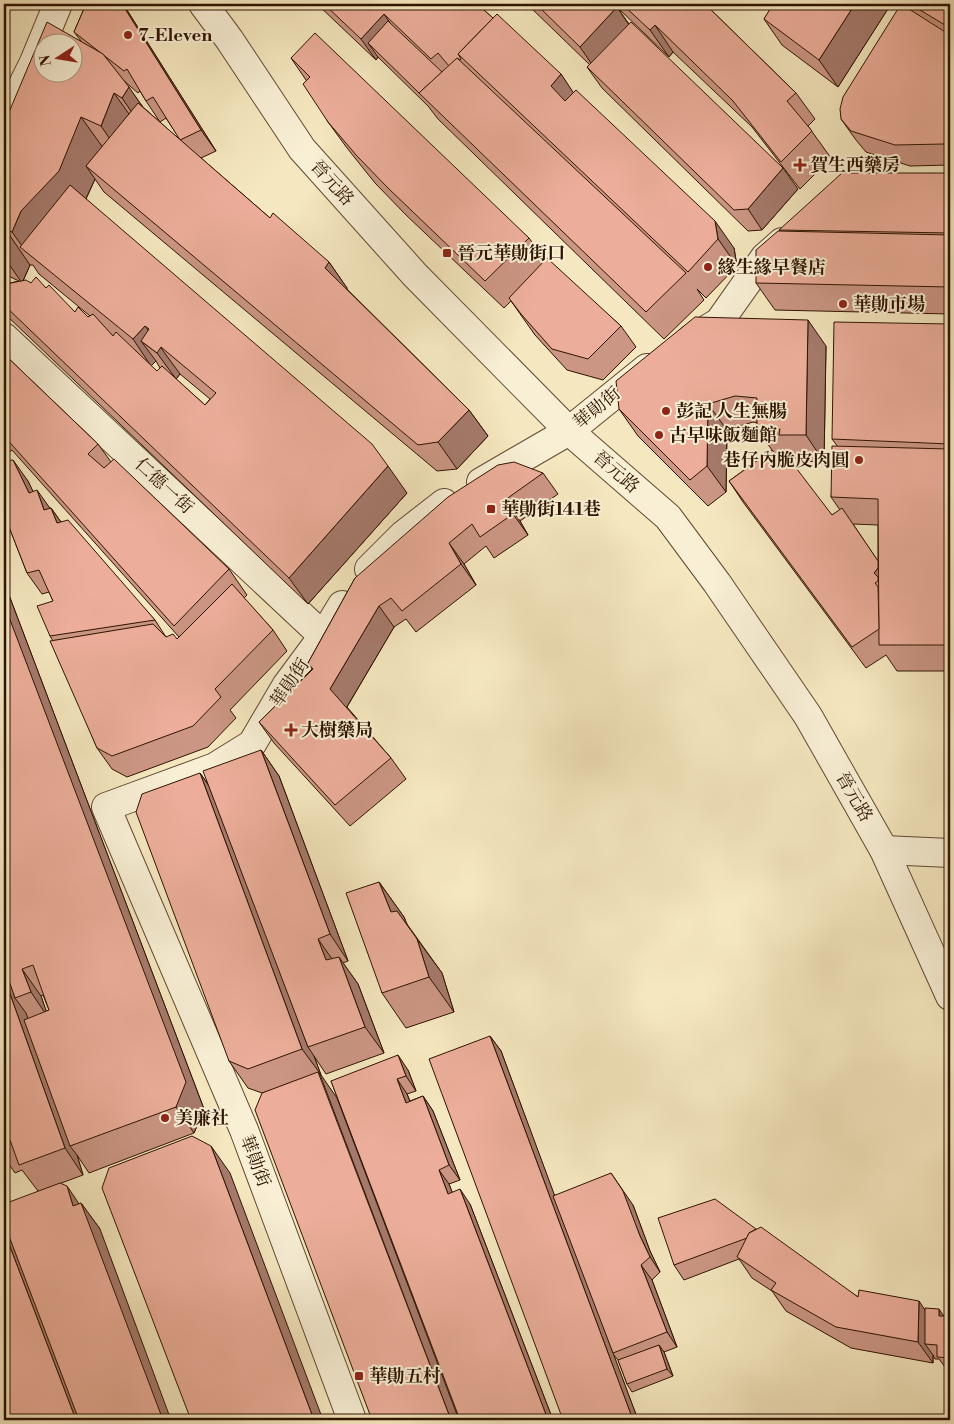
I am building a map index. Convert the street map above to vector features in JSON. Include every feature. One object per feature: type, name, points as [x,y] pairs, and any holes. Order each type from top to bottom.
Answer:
[{"type":"street","points":[[4,123],[34,62],[58,4]]},
{"type":"street","name":"晉元路","points":[[203,4],[229,39],[302,149],[415,275],[569,431],[668,517],[717,583],[808,716],[884,850],[950,996]]},
{"type":"street","name":"華勛街","points":[[352,1420],[244,1130],[106,807],[215,767],[252,744],[286,686],[323,636],[353,584],[403,536],[444,503],[569,431],[668,353],[719,322],[765,257],[800,226]]},
{"type":"street","name":"仁德一街","points":[[4,337],[323,636]]},
{"type":"street","points":[[884,850],[950,853]]},
{"type":"building","points":[[86,4],[122,4],[201,130],[180,140],[153,97],[146,101],[127,69],[124,71],[82,38],[82,32],[74,32]]},
{"type":"building","points":[[324,4],[477,4],[493,18],[458,54],[461,59],[457,58],[449,66],[438,53],[431,59],[384,14],[361,39]]},
{"type":"building","points":[[536,4],[613,4],[617,7],[580,47]]},
{"type":"building","points":[[622,4],[705,4],[796,93],[787,101],[812,131],[781,162],[733,101],[655,25],[650,30]]},
{"type":"building","points":[[773,4],[855,4],[819,60],[764,19]]},
{"type":"building","points":[[901,4],[950,35],[950,132],[944,144],[895,145],[851,131],[841,119],[840,109],[843,97]]},
{"type":"building","points":[[910,4],[950,4],[950,28]]},
{"type":"building","points":[[497,14],[561,74],[551,86],[565,101],[576,90],[715,221],[718,239],[688,272],[458,54]]},
{"type":"building","points":[[388,21],[442,72],[419,93],[368,43]]},
{"type":"building","points":[[47,22],[64,32],[43,32]]},
{"type":"building","points":[[631,22],[783,168],[748,209],[734,210],[587,67]]},
{"type":"building","points":[[315,33],[529,238],[485,281],[388,188],[328,122],[303,84],[310,77],[291,58]]},
{"type":"building","points":[[82,42],[103,54],[129,87],[122,98],[114,93],[101,126],[81,117],[59,171],[21,211],[12,232],[6,230],[4,235],[4,124],[32,58],[32,82],[82,82]]},
{"type":"building","points":[[457,58],[686,273],[646,312],[419,93]]},
{"type":"building","points":[[138,103],[270,218],[273,213],[329,262],[325,268],[469,410],[438,442],[418,445],[86,166]]},
{"type":"building","points":[[842,173],[950,173],[950,233],[779,230]]},
{"type":"building","points":[[70,185],[372,444],[388,466],[289,578],[4,305],[4,282],[6,284],[26,280],[31,283],[36,277],[46,288],[49,285],[75,312],[78,307],[88,317],[93,314],[113,336],[116,332],[157,371],[162,366],[205,405],[216,393],[161,347],[157,353],[141,341],[149,329],[145,326],[133,339],[20,247]]},
{"type":"building","points":[[778,231],[950,235],[950,287],[756,283],[756,250]]},
{"type":"building","points":[[547,258],[621,326],[588,359],[552,349],[509,298]]},
{"type":"building","points":[[695,317],[808,320],[806,435],[779,435],[780,429],[757,429],[757,398],[735,396],[708,404],[707,466],[690,480],[619,409],[616,381]]},
{"type":"building","points":[[834,322],[950,324],[950,444],[832,439]]},
{"type":"building","points":[[4,354],[98,444],[88,454],[104,468],[114,459],[229,569],[174,626],[4,436]]},
{"type":"building","points":[[832,446],[949,449],[950,645],[879,645],[878,499],[831,497]]},
{"type":"building","points":[[772,450],[781,460],[787,456],[832,515],[842,508],[878,561],[878,568],[874,573],[878,577],[878,581],[875,583],[878,587],[879,629],[852,647],[729,481]]},
{"type":"building","points":[[4,458],[5,461],[13,460],[29,493],[37,490],[44,510],[51,508],[57,523],[68,520],[155,620],[50,636],[37,606],[53,601],[39,570],[27,573],[4,514]]},
{"type":"building","points":[[514,462],[543,473],[505,500],[513,514],[480,537],[472,524],[449,543],[461,564],[402,611],[391,598],[379,606],[330,689],[391,758],[335,805],[259,722],[313,669],[308,663],[355,578],[448,497],[498,465]]},
{"type":"building","points":[[232,584],[273,630],[215,689],[221,697],[193,726],[112,756],[97,748],[50,641],[153,624],[166,637],[173,634],[177,639]]},
{"type":"building","points":[[4,604],[186,1082],[176,1107],[70,1146],[24,1020],[49,1010],[33,965],[22,969],[31,992],[15,998],[4,966]]},
{"type":"building","points":[[261,750],[330,934],[318,939],[326,960],[339,957],[365,1027],[308,1047],[203,771]]},
{"type":"building","points":[[200,773],[302,1049],[248,1069],[229,1061],[136,812],[142,794]]},
{"type":"building","points":[[379,882],[391,912],[397,911],[417,939],[429,977],[382,993],[346,893]]},
{"type":"building","points":[[4,977],[65,1148],[19,1165],[10,1140],[4,1143]]},
{"type":"building","points":[[490,1036],[633,1420],[563,1420],[429,1059]]},
{"type":"building","points":[[398,1055],[406,1076],[397,1079],[406,1103],[423,1096],[449,1165],[439,1170],[448,1194],[460,1189],[548,1420],[460,1420],[331,1081]]},
{"type":"building","points":[[318,1072],[451,1420],[372,1420],[255,1110],[262,1093]]},
{"type":"building","points":[[192,1136],[211,1146],[314,1420],[191,1420],[102,1188],[109,1168]]},
{"type":"building","points":[[611,1173],[623,1191],[650,1257],[641,1265],[667,1332],[613,1353],[553,1196]]},
{"type":"building","points":[[60,1183],[67,1186],[73,1206],[81,1203],[163,1420],[79,1420],[4,1223],[4,1204]]},
{"type":"building","points":[[715,1199],[756,1229],[749,1233],[747,1238],[674,1265],[658,1218]]},
{"type":"building","points":[[761,1227],[858,1297],[859,1290],[919,1301],[918,1342],[836,1327],[771,1290],[776,1283],[737,1257],[749,1233]]},
{"type":"building","points":[[4,1231],[76,1420],[4,1420]]},
{"type":"building","points":[[925,1308],[939,1309],[939,1316],[950,1316],[950,1358],[937,1357],[937,1345],[925,1344]]},
{"type":"building","points":[[659,1345],[667,1369],[627,1384],[618,1360]]},
{"type":"place","name":"7-Eleven","points":[[128,35]]},
{"type":"place","name":"賀生西藥房","points":[[800,165]]},
{"type":"place","name":"晉元華勛街口","points":[[447,253]]},
{"type":"place","name":"緣生緣早餐店","points":[[708,267]]},
{"type":"place","name":"華勛市場","points":[[843,304]]},
{"type":"place","name":"彭記 人生無腸","points":[[666,411]]},
{"type":"place","name":"古早味飯麵館","points":[[659,435]]},
{"type":"place","name":"巷仔內脆皮肉圓","points":[[859,460]]},
{"type":"place","name":"華勛街141巷","points":[[491,509]]},
{"type":"place","name":"大樹藥局","points":[[291,730]]},
{"type":"place","name":"美廉社","points":[[165,1118]]},
{"type":"place","name":"華勛五村","points":[[359,1376]]}]
